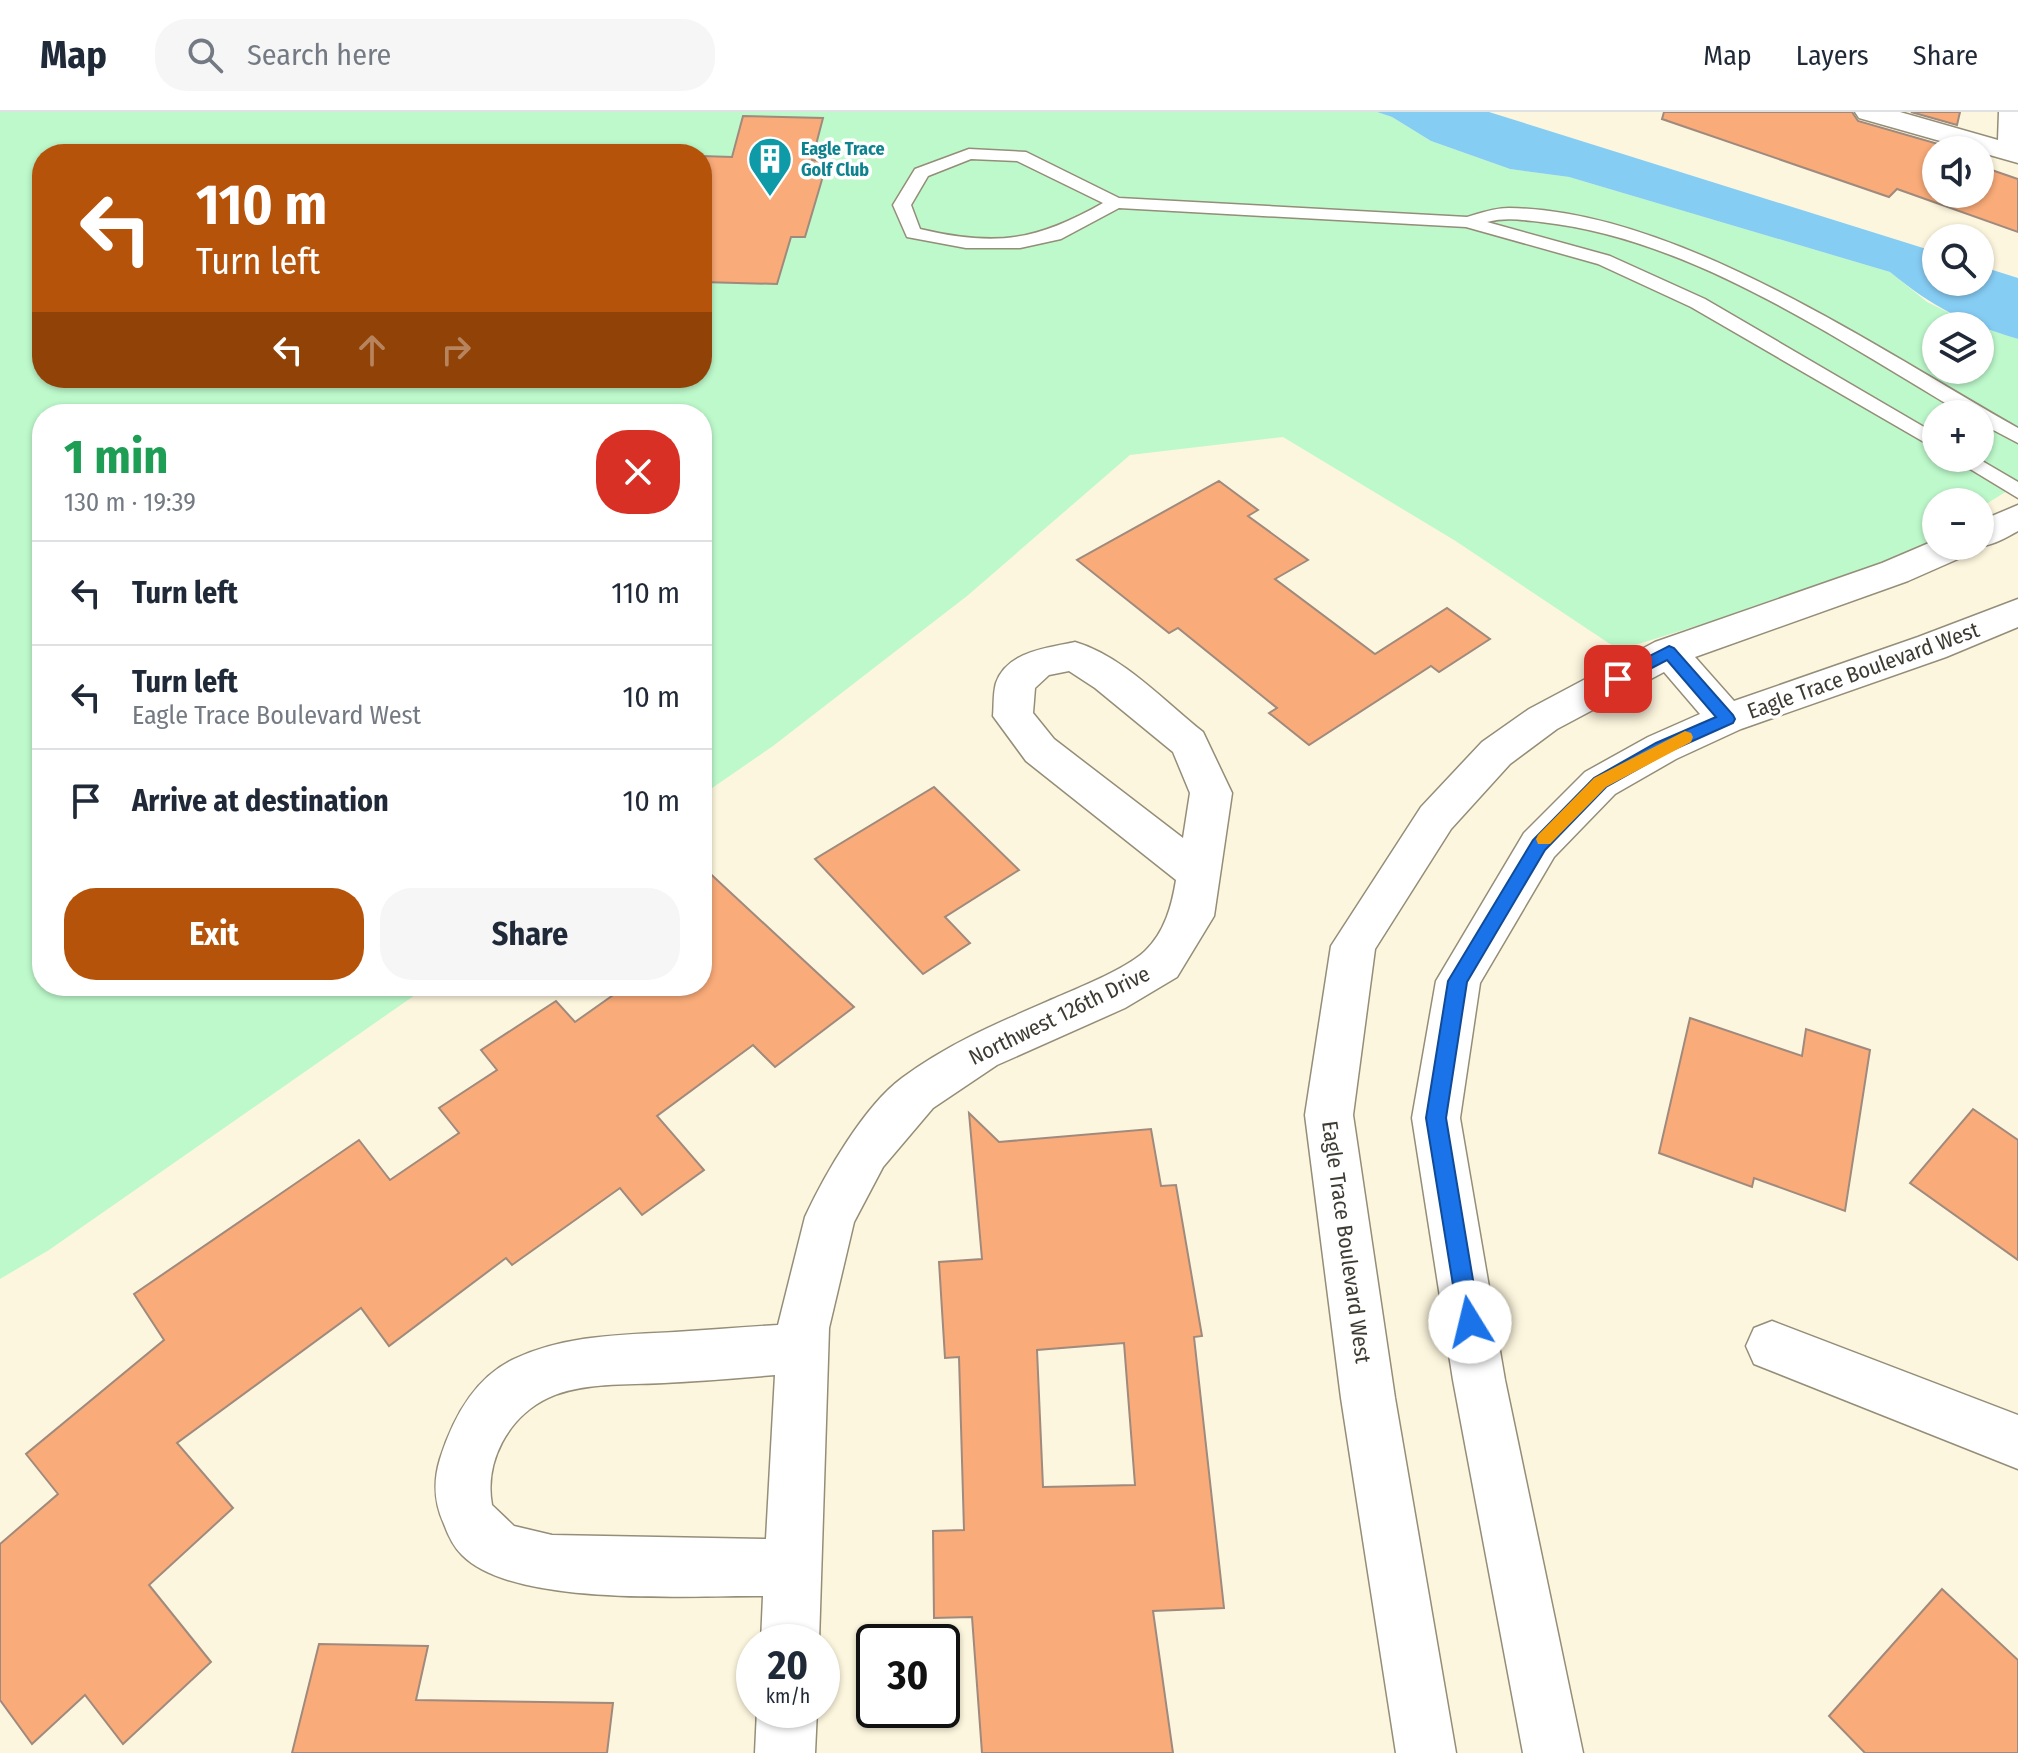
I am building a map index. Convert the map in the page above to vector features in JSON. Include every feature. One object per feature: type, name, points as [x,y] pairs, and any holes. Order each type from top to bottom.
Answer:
[{"type":"street","points":[[1869,112],[2015,153],[2013,112]]},
{"type":"street","points":[[1994,528],[2018,517]]},
{"type":"street","name":"Eagle Trace Boulevard West","points":[[1426,1753],[1368,1398],[1329,1115],[1353,946],[1436,818],[1496,753],[1543,719],[1669,652],[1922,560]]},
{"type":"street","name":"Eagle Trace Boulevard West","points":[[1553,1753],[1479,1380],[1436,1118],[1458,981],[1539,845],[1600,783],[1662,748],[1727,719],[1932,647],[2018,612]]},
{"type":"street","points":[[1669,652],[1727,719]]},
{"type":"street","name":"Northwest 126th Drive","points":[[791,1624],[803,1328],[830,1217],[866,1152],[916,1094],[981,1051],[1109,995],[1161,964],[1192,916],[1211,793],[1189,743],[1109,678],[1075,656],[1037,664],[1016,683],[1013,716],[1040,750],[1198,873]]},
{"type":"street","points":[[1772,1346],[2018,1442]]},
{"type":"street","points":[[793,1568],[532,1562],[510,1555],[481,1536],[467,1515],[461,1492],[465,1465],[474,1439],[493,1409],[517,1387],[549,1372],[591,1363],[803,1348]]},
{"type":"street","points":[[785,1753],[786,1728]]},
{"type":"lane","points":[[1116,203],[1055,235],[1009,245],[953,243],[913,233],[902,205],[921,173],[969,154],[1020,156],[1116,203],[1467,222],[1604,260],[1698,303],[1922,435]]},
{"type":"lane","points":[[1467,222],[1506,213],[1552,217],[1615,232],[1671,251],[1781,301],[1953,400]]},
{"type":"lane","points":[[1994,423],[2018,437]]},
{"type":"lane","points":[[1986,472],[2018,491]]},
{"type":"green space","name":"Eagle Trace Golf Club","points":[[0,112],[1377,112],[1392,117],[1431,141],[1510,169],[1569,177],[1890,272],[1927,302],[1947,312],[1922,312],[1922,384],[1994,384],[1994,331],[2018,339],[2018,484],[1994,499],[1994,488],[1922,488],[1922,546],[1893,565],[1619,650],[1454,540],[1283,437],[1130,455],[967,596],[773,746],[712,788],[712,404],[32,404],[32,996],[414,996],[49,1250],[0,1279]]},
{"type":"water","points":[[1377,112],[1489,112],[1922,248],[1922,296],[1890,272],[1569,177],[1510,169],[1431,141],[1392,117]]},
{"type":"water","points":[[1994,270],[2018,278],[2018,339],[1994,331],[1994,312],[1949,312],[1923,296],[1994,296]]},
{"type":"building","points":[[1664,112],[1852,112],[1858,121],[1922,139],[1922,198],[1897,189],[1889,197],[1662,119]]},
{"type":"building","points":[[1911,112],[1960,112],[1957,125]]},
{"type":"building","name":"Eagle Trace Golf Club","points":[[743,116],[823,118],[812,160],[827,161],[821,183],[805,237],[791,237],[777,284],[712,282],[712,156],[732,157]]},
{"type":"building","points":[[1994,171],[2018,179],[2018,232],[1950,208],[1994,208]]},
{"type":"building","points":[[1219,481],[1258,510],[1248,516],[1308,560],[1275,579],[1375,654],[1447,608],[1490,639],[1439,672],[1431,666],[1309,745],[1269,713],[1277,708],[1178,628],[1169,633],[1077,560]]},
{"type":"building","points":[[934,787],[1019,870],[945,917],[970,943],[923,974],[815,859]]},
{"type":"building","points":[[712,875],[854,1007],[775,1067],[753,1045],[657,1116],[704,1170],[642,1215],[620,1188],[512,1265],[506,1258],[389,1346],[361,1308],[177,1443],[233,1508],[149,1585],[211,1662],[123,1744],[85,1695],[32,1744],[0,1700],[0,1544],[58,1494],[26,1454],[164,1340],[134,1294],[359,1140],[390,1180],[459,1133],[439,1108],[497,1070],[481,1050],[556,1001],[575,1022],[612,996],[712,996]]},
{"type":"building","points":[[1690,1018],[1802,1056],[1806,1029],[1870,1050],[1845,1211],[1754,1178],[1752,1187],[1659,1153]]},
{"type":"building","points":[[1973,1109],[2018,1140],[2018,1260],[1910,1183]]},
{"type":"building","points":[[969,1113],[999,1142],[1151,1129],[1161,1186],[1176,1185],[1202,1336],[1194,1337],[1224,1608],[1153,1611],[1173,1753],[982,1753],[972,1617],[934,1618],[933,1531],[964,1530],[959,1357],[945,1358],[939,1262],[982,1259]],"holes":[[[1124,1343],[1135,1485],[1043,1487],[1037,1350]]]},
{"type":"building","points":[[1942,1589],[2018,1660],[2018,1753],[1865,1753],[1829,1716]]},
{"type":"building","points":[[319,1644],[428,1646],[416,1700],[613,1703],[607,1753],[292,1753]]},
{"type":"slow traffic","points":[[1544,839],[1600,783],[1685,737]]},
{"type":"place","name":"Eagle Trace Golf Club","points":[[770,198]]},
{"type":"route","points":[[1470,1322],[1436,1118],[1458,981],[1539,845],[1600,783],[1662,748],[1727,719],[1669,652],[1618,679]]}]
